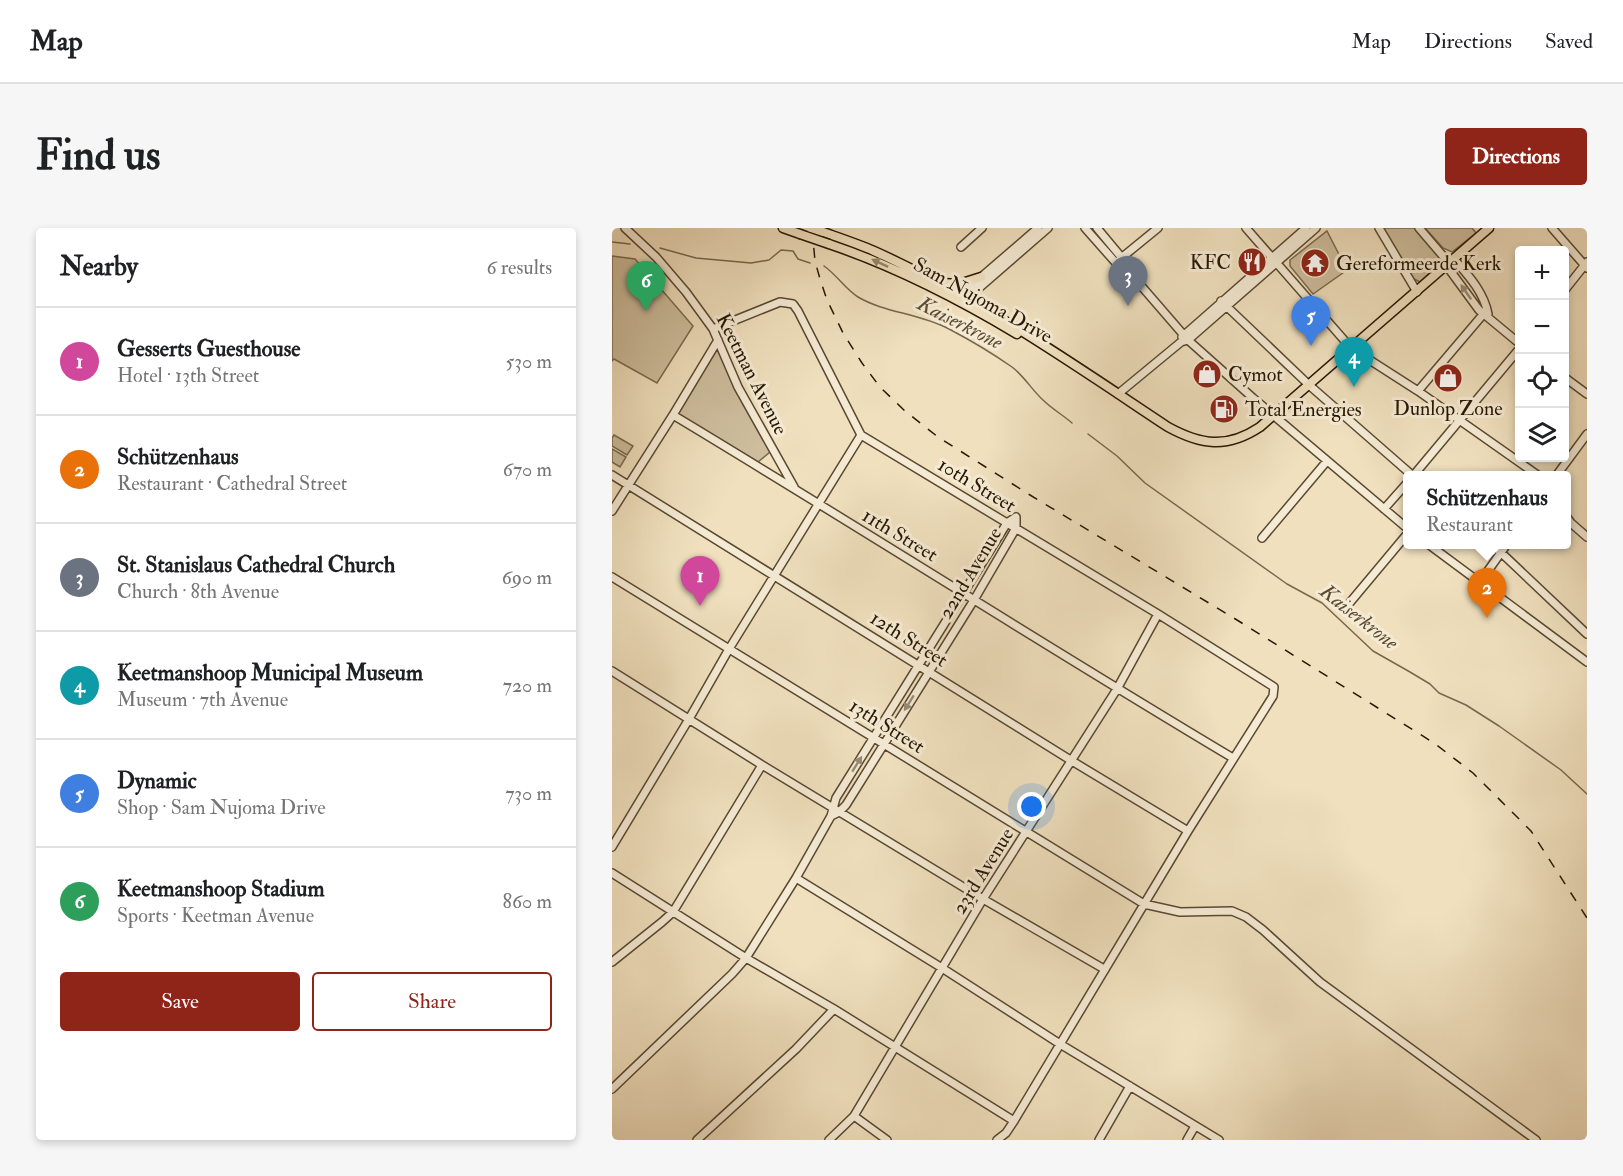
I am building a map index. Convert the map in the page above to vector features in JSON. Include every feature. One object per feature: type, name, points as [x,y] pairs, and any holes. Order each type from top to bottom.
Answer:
[{"type":"main road","name":"Sam Nujoma Drive","points":[[783,228],[882,264],[961,299]]},
{"type":"main road","name":"Sam Nujoma Drive","points":[[811,228],[872,250],[939,282],[961,299],[1118,394],[1168,428],[1187,438],[1210,442],[1224,442],[1243,437],[1260,427],[1489,228]]},
{"type":"main road","points":[[939,282],[958,284],[981,277]]},
{"type":"street","name":"Keetman Avenue","points":[[625,228],[656,257],[713,329],[738,387],[795,488]]},
{"type":"street","points":[[961,247],[982,228]]},
{"type":"street","points":[[961,299],[981,277],[1038,228]]},
{"type":"street","points":[[961,299],[1048,228]]},
{"type":"street","points":[[1085,228],[1121,262]]},
{"type":"street","points":[[1096,228],[1184,339],[1403,527]]},
{"type":"street","points":[[1121,262],[1158,228]]},
{"type":"street","points":[[1246,228],[1351,348],[1418,391],[1532,471]]},
{"type":"street","points":[[1274,261],[1306,228]]},
{"type":"street","points":[[1118,394],[1316,228]]},
{"type":"street","points":[[1378,228],[1417,292]]},
{"type":"street","points":[[1419,228],[1477,288],[1483,298],[1486,313]]},
{"type":"street","points":[[1552,228],[1586,265],[1569,285]]},
{"type":"street","points":[[1450,262],[1479,310],[1486,313],[1515,341]]},
{"type":"street","points":[[612,847],[729,648],[861,435],[793,304],[780,302],[713,329]]},
{"type":"street","points":[[1224,304],[1309,385],[1407,471]]},
{"type":"street","points":[[1418,391],[1486,313]]},
{"type":"street","points":[[612,511],[718,340]]},
{"type":"street","points":[[1417,471],[1515,352]]},
{"type":"street","points":[[1569,381],[1587,394]]},
{"type":"street","name":"11th Street","points":[[673,416],[795,488],[1117,689],[1233,758]]},
{"type":"street","points":[[1560,471],[1587,434]]},
{"type":"street","name":"10th Street","points":[[861,435],[1158,614],[1274,687],[1273,696],[1233,758]]},
{"type":"street","points":[[767,472],[775,466],[778,460]]},
{"type":"street","points":[[1262,538],[1327,461]]},
{"type":"street","name":"12th Street","points":[[612,475],[1188,831]]},
{"type":"street","points":[[1384,509],[1403,487]]},
{"type":"street","name":"22nd Avenue","points":[[836,810],[836,798],[1007,523]]},
{"type":"street","points":[[1571,523],[1587,537]]},
{"type":"street","name":"22nd Avenue","points":[[612,1089],[746,958],[796,878],[831,816],[836,810],[846,805],[974,600],[1016,528]]},
{"type":"street","points":[[1347,606],[1403,536]]},
{"type":"street","points":[[1435,549],[1587,662]]},
{"type":"street","points":[[1497,549],[1587,634]]},
{"type":"street","points":[[1480,582],[1504,549]]},
{"type":"street","name":"13th Street","points":[[612,577],[1144,904],[1180,912],[1232,911],[1246,917],[1320,982],[1536,1140]]},
{"type":"street","name":"23rd Avenue","points":[[829,1140],[855,1116],[983,899],[1117,689],[1158,614]]},
{"type":"street","points":[[612,671],[836,810],[1104,969]]},
{"type":"street","points":[[997,1140],[1006,1133],[1014,1121],[1233,758]]},
{"type":"street","points":[[612,962],[673,912],[762,765]]},
{"type":"street","points":[[612,873],[746,958],[834,1009],[1014,1121]]},
{"type":"street","points":[[796,878],[1060,1044],[1219,1140]]},
{"type":"street","points":[[697,1140],[796,1049],[834,1009]]},
{"type":"street","points":[[1099,1140],[1130,1086]]},
{"type":"street","points":[[855,1116],[887,1140]]},
{"type":"street","points":[[1186,1140],[1196,1126]]},
{"type":"shaded area","points":[[1382,228],[1415,228],[1442,261],[1420,282],[1412,278]]},
{"type":"shaded area","points":[[1425,228],[1472,228],[1476,233],[1452,252],[1443,248]]},
{"type":"shaded area","points":[[1327,231],[1347,270],[1313,294],[1290,266],[1290,260]]},
{"type":"shaded area","points":[[612,256],[635,259],[693,326],[657,383],[614,359],[612,361]]},
{"type":"shaded area","points":[[717,349],[770,452],[758,462],[678,414]]},
{"type":"shaded area","points":[[614,435],[633,446],[627,455],[612,446]]},
{"type":"shaded area","points":[[612,449],[626,457],[620,467],[612,462]]},
{"type":"waterway","name":"Kaiserkrone","points":[[612,242],[630,244]]},
{"type":"waterway","name":"Kaiserkrone","points":[[660,248],[696,258],[751,263],[769,260],[781,250],[793,251],[798,259],[810,263]]},
{"type":"waterway","name":"Kaiserkrone","points":[[824,266],[858,297],[879,306],[938,324],[989,352],[1012,367],[1043,400],[1072,423]]},
{"type":"waterway","name":"Kaiserkrone","points":[[1088,434],[1117,456],[1145,483],[1287,584],[1322,603],[1373,651],[1430,684],[1439,693],[1466,705],[1499,726],[1561,770],[1587,794]]},
{"type":"railway","points":[[812,228],[815,261],[820,279],[843,333],[880,387],[905,411],[938,437],[1030,495],[1434,743],[1473,773],[1531,831],[1587,918]]},
{"type":"place","name":"KFC","points":[[1252,262]]},
{"type":"place","name":"Gereformeerde Kerk","points":[[1315,263]]},
{"type":"place","name":"St. Stanislaus Cathedral Church","points":[[1128,306]]},
{"type":"place","name":"Keetmanshoop Stadium","points":[[646,311]]},
{"type":"place","name":"Dynamic","points":[[1311,346]]},
{"type":"place","name":"Cymot","points":[[1207,374]]},
{"type":"place","name":"Dunlop Zone","points":[[1448,378]]},
{"type":"place","name":"Keetmanshoop Municipal Museum","points":[[1354,387]]},
{"type":"place","name":"Total Energies","points":[[1224,409]]},
{"type":"place","name":"Gesserts Guesthouse","points":[[700,606]]},
{"type":"place","name":"Schützenhaus","points":[[1487,618]]}]
